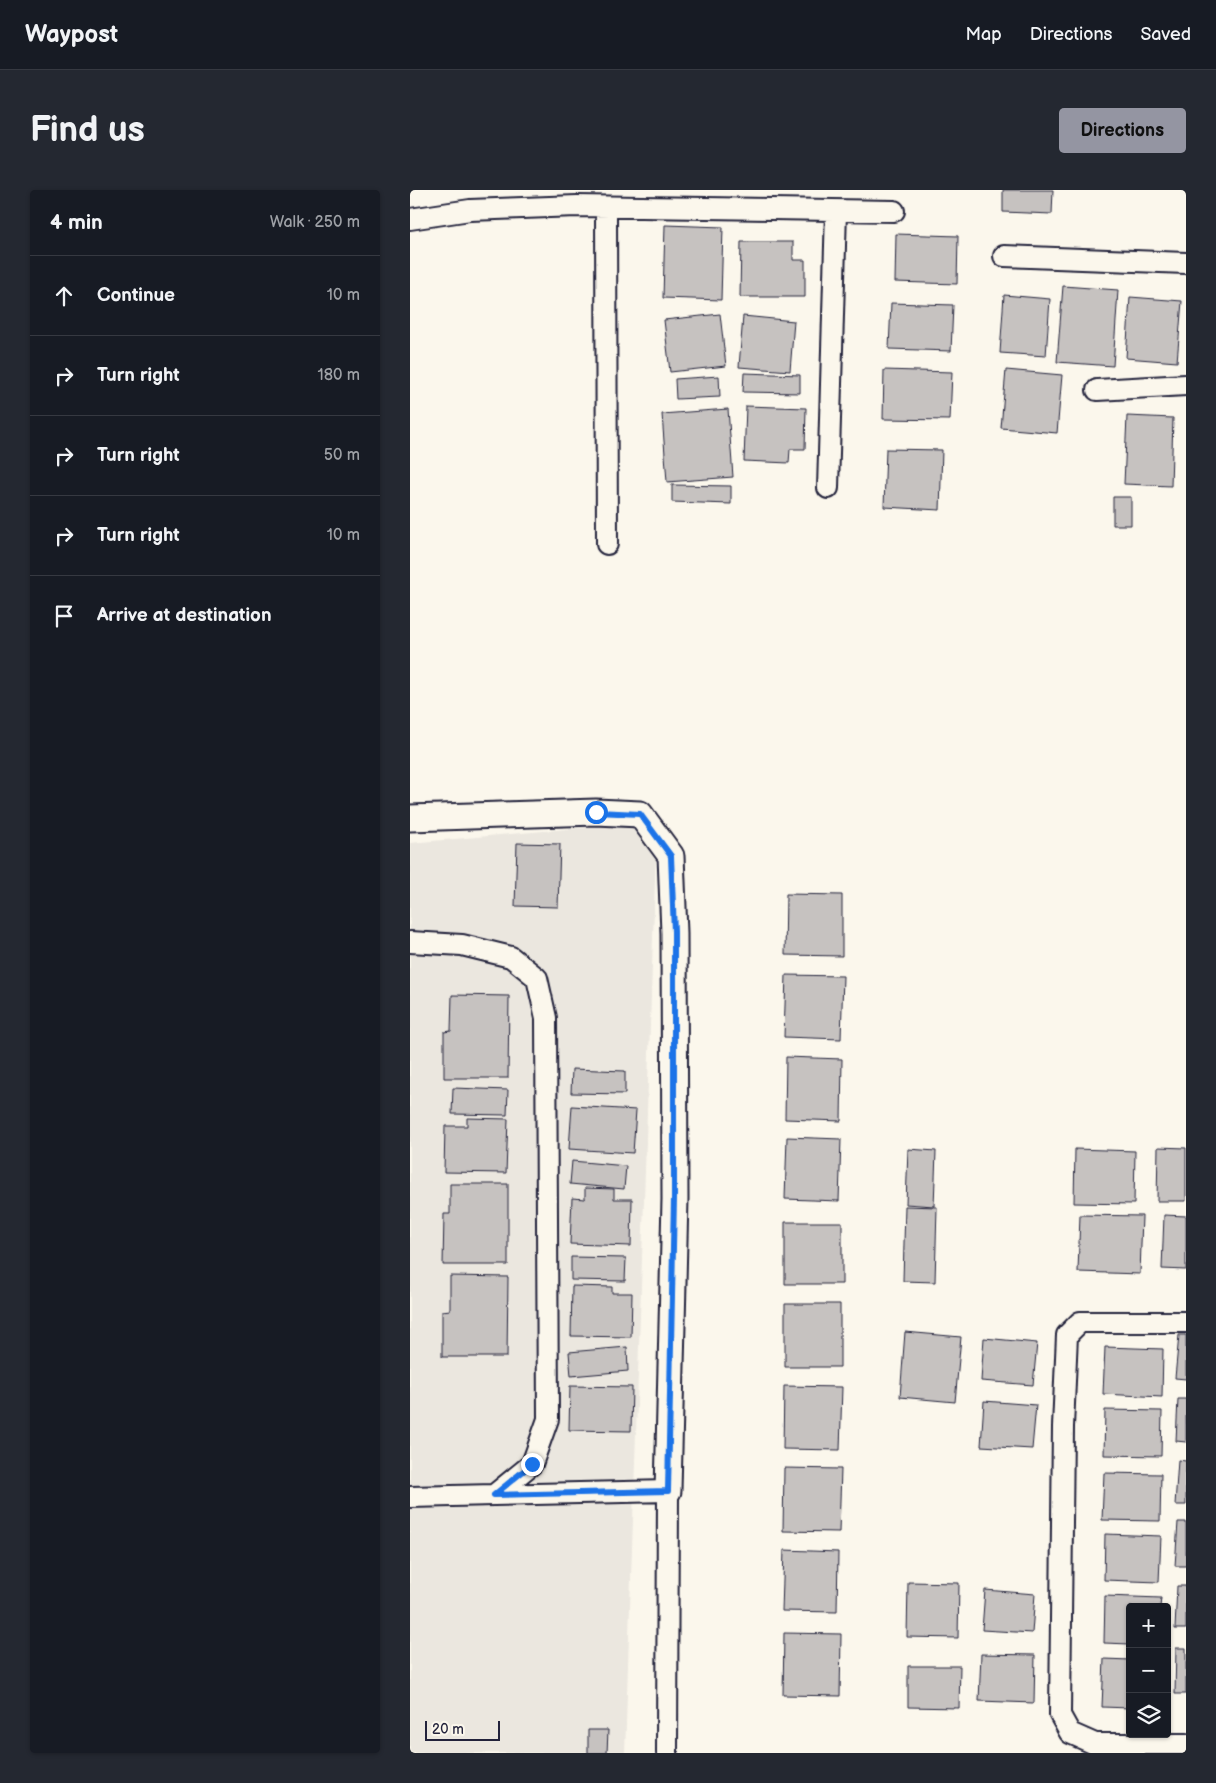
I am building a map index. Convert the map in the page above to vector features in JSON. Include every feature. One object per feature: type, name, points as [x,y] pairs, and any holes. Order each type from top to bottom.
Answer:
[{"type":"street","points":[[606,207],[607,544]]},
{"type":"street","points":[[410,219],[470,210],[606,207],[894,211]]},
{"type":"street","points":[[828,488],[836,211]]},
{"type":"street","points":[[1004,256],[1186,263]]},
{"type":"street","points":[[1097,390],[1186,385]]},
{"type":"street","points":[[410,818],[596,812],[640,814],[671,856],[674,932],[674,1198],[668,1491],[667,1753]]},
{"type":"street","points":[[410,942],[462,945],[512,956],[537,978],[546,1018],[548,1419],[532,1464],[494,1495]]},
{"type":"street","points":[[1186,1322],[1080,1322],[1067,1335],[1063,1426],[1060,1715],[1070,1733],[1095,1744],[1186,1744]]},
{"type":"street","points":[[410,1497],[668,1491]]},
{"type":"shaded area","points":[[657,821],[625,1753],[410,1753],[410,843]]},
{"type":"building","points":[[1003,190],[1053,190],[1052,214],[1003,212]]},
{"type":"building","points":[[665,225],[723,227],[721,300],[663,298]]},
{"type":"building","points":[[896,234],[958,236],[957,284],[895,282]]},
{"type":"building","points":[[741,242],[793,242],[793,260],[805,260],[805,297],[740,297]]},
{"type":"building","points":[[1063,286],[1118,290],[1113,366],[1057,362]]},
{"type":"building","points":[[1004,295],[1050,299],[1046,356],[1000,353]]},
{"type":"building","points":[[1130,297],[1182,301],[1177,362],[1126,358]]},
{"type":"building","points":[[891,303],[953,305],[951,351],[889,349]]},
{"type":"building","points":[[720,314],[726,366],[670,372],[664,320]]},
{"type":"building","points":[[743,316],[794,321],[790,371],[739,367]]},
{"type":"building","points":[[884,370],[952,372],[950,420],[883,419]]},
{"type":"building","points":[[1006,370],[1062,375],[1057,433],[1001,428]]},
{"type":"building","points":[[744,373],[800,375],[800,393],[743,392]]},
{"type":"building","points":[[719,376],[720,397],[676,399],[675,379]]},
{"type":"building","points":[[746,406],[806,408],[805,449],[790,449],[789,463],[744,461]]},
{"type":"building","points":[[728,409],[733,477],[667,482],[662,414]]},
{"type":"building","points":[[1127,416],[1173,418],[1171,486],[1124,484]]},
{"type":"building","points":[[886,449],[942,450],[940,510],[884,507]]},
{"type":"building","points":[[672,485],[731,486],[731,504],[672,502]]},
{"type":"building","points":[[1113,497],[1131,497],[1131,525],[1113,525]]},
{"type":"building","points":[[517,843],[560,844],[558,907],[515,906]]},
{"type":"building","points":[[786,894],[842,895],[842,956],[785,955]]},
{"type":"building","points":[[786,975],[843,976],[841,1039],[784,1037]]},
{"type":"building","points":[[452,995],[509,996],[508,1078],[444,1078],[444,1032],[451,1031]]},
{"type":"building","points":[[786,1057],[842,1059],[841,1121],[785,1119]]},
{"type":"building","points":[[572,1069],[625,1071],[625,1094],[571,1093]]},
{"type":"building","points":[[453,1088],[508,1090],[507,1115],[452,1114]]},
{"type":"building","points":[[572,1106],[636,1110],[633,1153],[569,1149]]},
{"type":"building","points":[[467,1118],[508,1119],[506,1173],[444,1172],[445,1126],[467,1126]]},
{"type":"building","points":[[787,1137],[841,1139],[839,1201],[785,1199]]},
{"type":"building","points":[[1158,1147],[1186,1148],[1186,1201],[1157,1201]]},
{"type":"building","points":[[908,1149],[936,1151],[934,1206],[906,1204]]},
{"type":"building","points":[[1075,1149],[1135,1151],[1134,1204],[1074,1203]]},
{"type":"building","points":[[572,1161],[626,1166],[624,1189],[570,1184]]},
{"type":"building","points":[[450,1184],[508,1184],[508,1265],[443,1265],[444,1214],[450,1214]]},
{"type":"building","points":[[585,1188],[614,1189],[614,1199],[632,1199],[631,1246],[570,1244],[572,1198],[585,1199]]},
{"type":"building","points":[[905,1206],[937,1207],[935,1282],[903,1281]]},
{"type":"building","points":[[1080,1215],[1142,1216],[1140,1274],[1078,1272]]},
{"type":"building","points":[[1164,1215],[1186,1216],[1186,1270],[1162,1269]]},
{"type":"building","points":[[785,1222],[842,1222],[842,1284],[785,1284]]},
{"type":"building","points":[[571,1257],[626,1258],[625,1281],[571,1280]]},
{"type":"building","points":[[450,1276],[508,1277],[507,1357],[442,1357],[442,1311],[450,1310]]},
{"type":"building","points":[[572,1286],[612,1287],[612,1293],[632,1293],[631,1337],[571,1336]]},
{"type":"building","points":[[785,1304],[840,1304],[840,1367],[785,1367]]},
{"type":"building","points":[[905,1332],[961,1337],[955,1402],[900,1397]]},
{"type":"building","points":[[1179,1335],[1186,1335],[1186,1379],[1175,1378]]},
{"type":"building","points":[[984,1338],[1037,1343],[1033,1385],[981,1381]]},
{"type":"building","points":[[627,1347],[628,1371],[571,1376],[569,1352]]},
{"type":"building","points":[[1105,1347],[1163,1349],[1162,1397],[1103,1394]]},
{"type":"building","points":[[570,1386],[632,1387],[631,1431],[569,1430]]},
{"type":"building","points":[[784,1386],[842,1387],[840,1450],[783,1449]]},
{"type":"building","points":[[1178,1399],[1186,1399],[1186,1442],[1176,1441]]},
{"type":"building","points":[[984,1401],[1036,1405],[1032,1449],[981,1446]]},
{"type":"building","points":[[1105,1410],[1162,1411],[1161,1456],[1104,1455]]},
{"type":"building","points":[[1178,1460],[1186,1461],[1186,1505],[1175,1505]]},
{"type":"building","points":[[784,1468],[841,1469],[839,1532],[783,1531]]},
{"type":"building","points":[[1104,1473],[1161,1474],[1160,1521],[1102,1520]]},
{"type":"building","points":[[1178,1522],[1186,1522],[1186,1566],[1175,1566]]},
{"type":"building","points":[[1105,1534],[1161,1536],[1159,1582],[1104,1580]]},
{"type":"building","points":[[784,1550],[838,1552],[837,1612],[782,1611]]},
{"type":"building","points":[[908,1582],[959,1583],[958,1638],[907,1637]]},
{"type":"building","points":[[1177,1586],[1186,1586],[1186,1629],[1175,1629]]},
{"type":"building","points":[[985,1590],[1035,1594],[1032,1633],[982,1630]]},
{"type":"building","points":[[1105,1596],[1161,1598],[1160,1603],[1126,1603],[1126,1644],[1104,1643]]},
{"type":"building","points":[[784,1633],[841,1634],[840,1696],[783,1695]]},
{"type":"building","points":[[1176,1648],[1186,1648],[1186,1694],[1175,1694]]},
{"type":"building","points":[[981,1654],[1035,1655],[1034,1703],[979,1701]]},
{"type":"building","points":[[1104,1659],[1126,1660],[1126,1708],[1102,1707]]},
{"type":"building","points":[[908,1666],[960,1666],[959,1708],[908,1707]]},
{"type":"building","points":[[588,1730],[608,1730],[607,1753],[588,1753]]},
{"type":"route","points":[[532,1464],[494,1495],[668,1491],[674,1198],[674,932],[671,856],[640,814],[596,812]]}]
